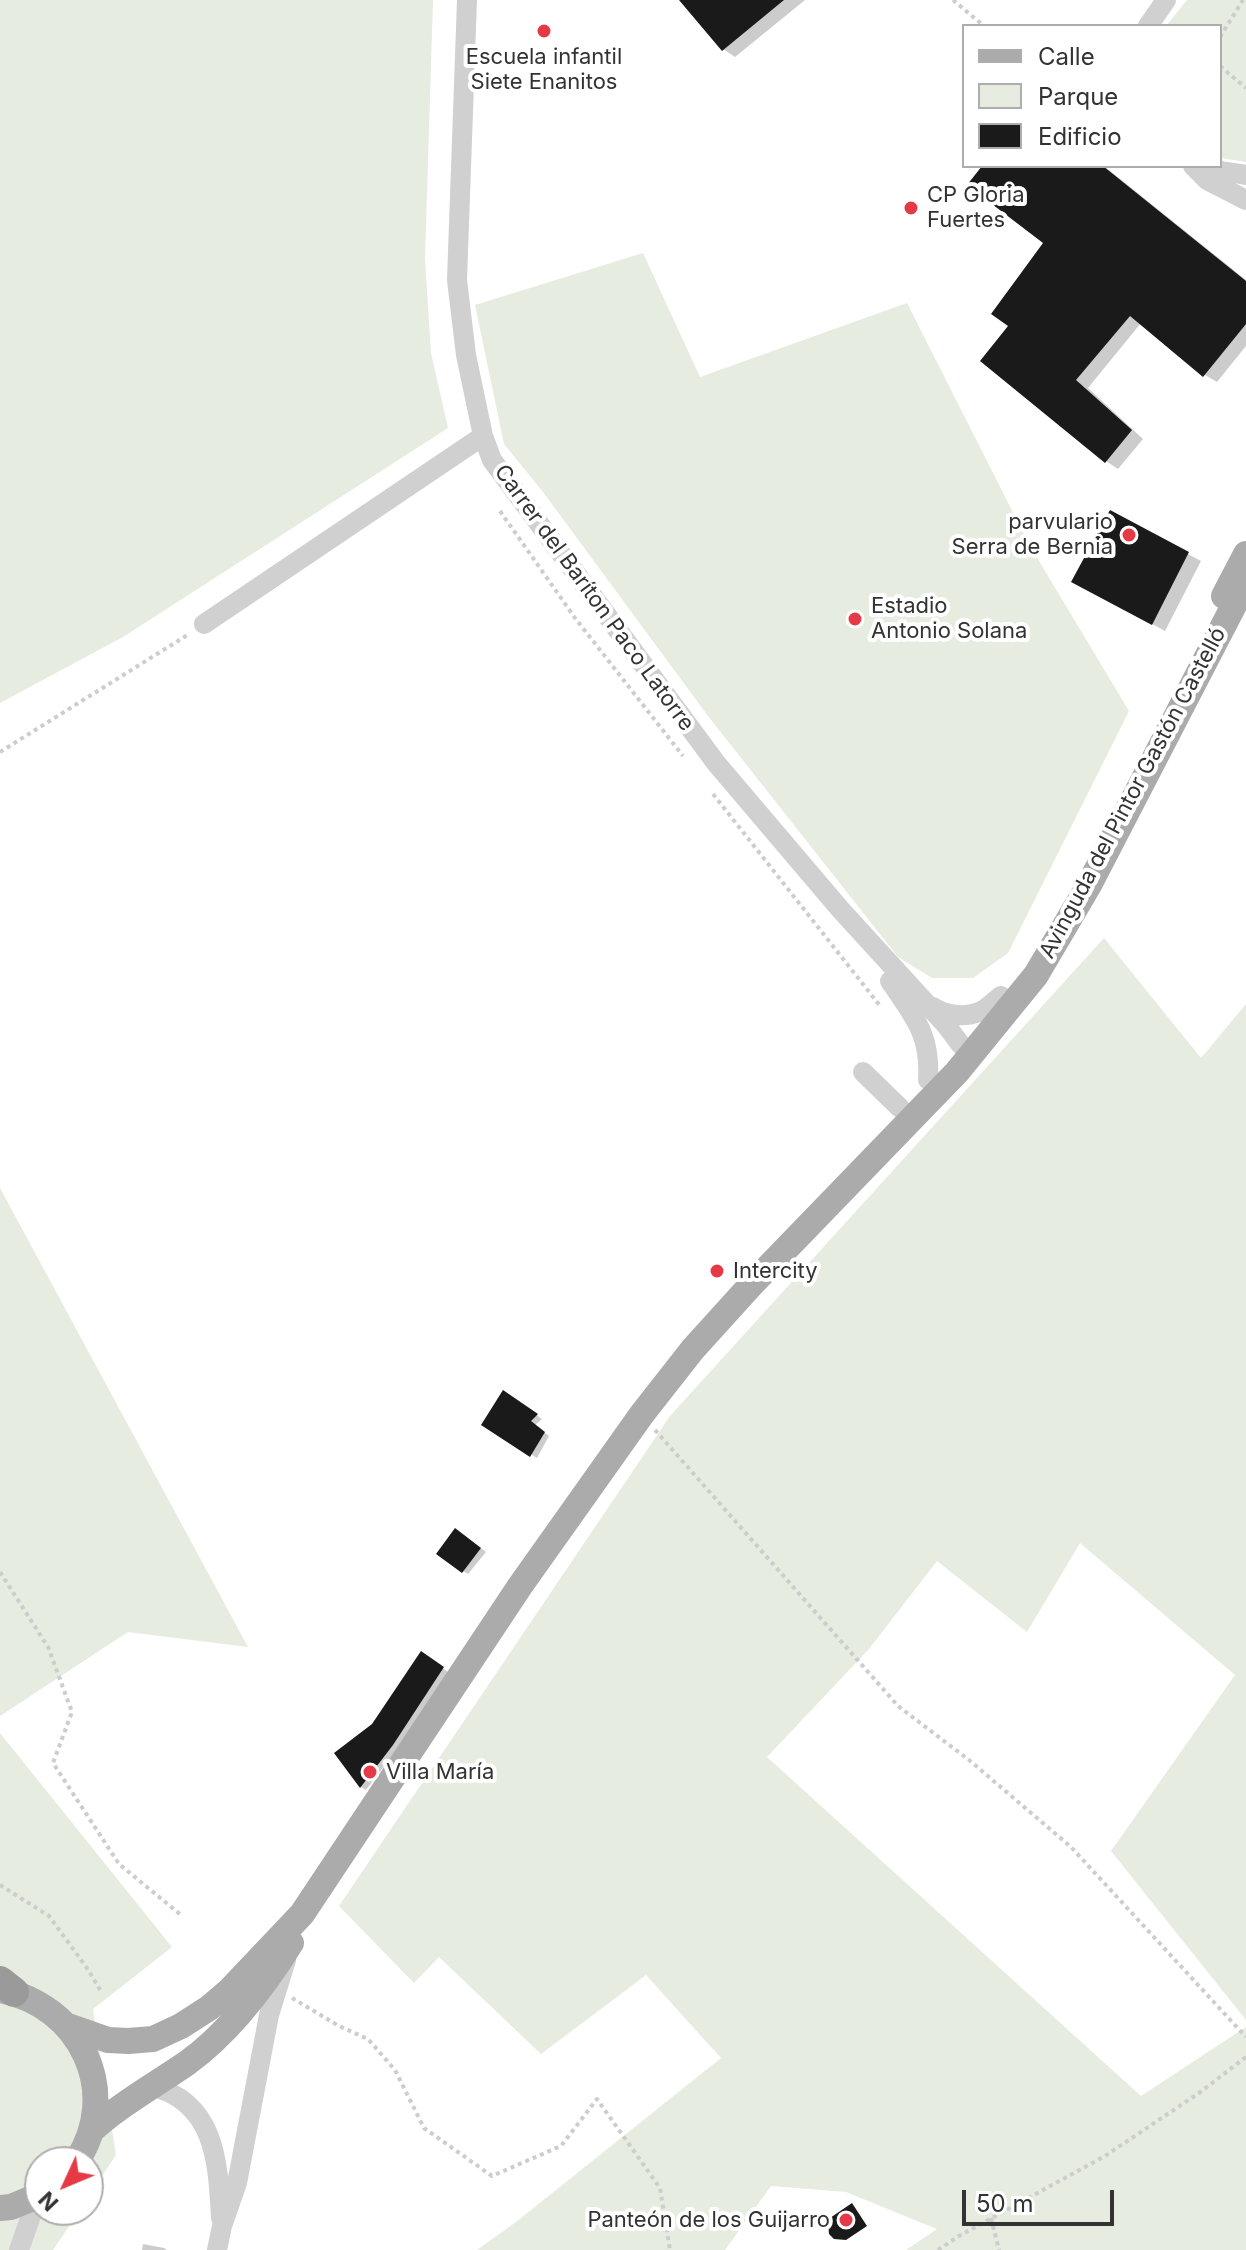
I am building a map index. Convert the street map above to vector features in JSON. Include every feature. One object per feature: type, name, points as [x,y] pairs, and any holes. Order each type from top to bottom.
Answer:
[{"type":"main road","name":"Avinguda del Pintor Gastón Castelló","points":[[520,1586],[642,1414],[693,1349],[962,1053],[961,1045],[1029,959],[1092,849],[1246,554]]},
{"type":"main road","name":"Avinguda del Pintor Gastón Castelló","points":[[92,2130],[111,2113],[189,2061],[255,1996],[520,1586],[604,1448],[678,1344],[812,1197],[900,1108],[957,1072],[1036,975],[1089,885],[1246,582]]},
{"type":"main road","name":"Avinguda del Pintor Gastón Castelló","points":[[68,2026],[108,2040],[153,2039],[209,2008],[298,1926]]},
{"type":"main road","points":[[5,1988],[43,2005],[68,2026],[81,2044],[92,2075],[95,2108],[92,2130],[85,2146]]},
{"type":"main road","points":[[0,2208],[24,2202]]},
{"type":"street","name":"Carrer del Baríton Paco Latorre","points":[[467,0],[457,280],[466,355],[483,436],[492,460],[714,761],[961,1045]]},
{"type":"street","points":[[1149,24],[1166,0]]},
{"type":"street","points":[[1195,168],[1207,180],[1246,200]]},
{"type":"street","points":[[1212,168],[1246,175]]},
{"type":"street","points":[[204,624],[483,436]]},
{"type":"street","name":"Carrer del Baríton Paco Latorre","points":[[840,909],[920,1026],[929,1063],[930,1088]]},
{"type":"street","name":"Avinguda del Pintor Gastón Castelló","points":[[919,998],[938,1010],[957,1015],[978,1012],[1001,996]]},
{"type":"street","points":[[863,1072],[900,1108]]},
{"type":"street","name":"Avinguda del Pintor Gastón Castelló","points":[[217,2250],[237,2183],[269,2015],[298,1926]]},
{"type":"street","name":"Avinguda del Pintor Gastón Castelló","points":[[151,2086],[183,2099],[206,2129],[215,2151],[222,2226]]},
{"type":"street","points":[[19,2250],[27,2226]]},
{"type":"path","points":[[953,0],[982,24]]},
{"type":"path","points":[[1222,34],[1243,0]]},
{"type":"path","points":[[1222,68],[1246,88]]},
{"type":"path","points":[[500,511],[575,618],[687,761]]},
{"type":"path","points":[[0,752],[204,624]]},
{"type":"path","points":[[706,785],[889,1017]]},
{"type":"path","points":[[642,1414],[898,1706],[969,1760],[1071,1847],[1246,2037]]},
{"type":"path","points":[[0,1572],[48,1647],[72,1712],[53,1763],[119,1864],[181,1915]]},
{"type":"path","points":[[0,1885],[49,1916],[102,1993]]},
{"type":"path","points":[[277,1988],[339,2026],[368,2039],[395,2070],[424,2128],[492,2176],[561,2146],[597,2099],[660,2188],[670,2250]]},
{"type":"path","points":[[938,2250],[1105,2156],[1199,2093],[1246,2057]]},
{"type":"path","points":[[991,2218],[999,2250]]},
{"type":"green space","points":[[0,0],[433,0],[425,259],[431,353],[448,428],[123,637],[0,703]]},
{"type":"green space","points":[[1187,0],[1246,0],[1246,162],[1222,158],[1222,24],[1168,24]]},
{"type":"green space","name":"Estadio Antonio Solana","points":[[643,253],[700,377],[907,303],[1030,546],[1129,711],[1008,953],[973,978],[932,978],[898,957],[708,716],[504,444],[475,305]]},
{"type":"green space","points":[[1104,938],[1201,1058],[1246,1004],[1246,2020],[1111,1851],[1235,1675],[1080,1543],[1027,1632],[937,1561],[869,1649],[767,1757],[1141,2096],[1246,2027],[1246,2250],[906,2250],[937,2229],[846,2192],[771,2186],[725,2250],[477,2250],[721,2058],[646,1975],[541,2054],[439,1957],[414,1983],[339,1906],[670,1416]]},
{"type":"green space","points":[[0,1188],[248,1647],[128,1632],[0,1716]]},
{"type":"green space","points":[[0,1733],[172,1947],[93,2009],[116,2155],[104,2173],[104,2146],[24,2146],[24,2226],[69,2226],[53,2250],[0,2250]]},
{"type":"building","points":[[679,0],[784,0],[722,51]]},
{"type":"building","points":[[980,168],[1105,168],[1246,281],[1246,324],[1203,377],[1130,316],[1076,380],[1132,430],[1105,463],[980,361],[1008,326],[991,314],[1043,243],[967,185]]},
{"type":"building","points":[[1110,510],[1189,552],[1152,625],[1071,582]]},
{"type":"building","points":[[503,1390],[538,1414],[531,1421],[545,1432],[530,1457],[481,1425]]},
{"type":"building","points":[[455,1528],[481,1548],[462,1573],[436,1554]]},
{"type":"building","points":[[421,1651],[444,1667],[393,1745],[360,1788],[334,1753],[372,1724]]},
{"type":"building","name":"Panteón de los Guijarro","points":[[852,2203],[867,2226],[846,2240],[834,2239],[829,2234],[830,2218]]},
{"type":"place","name":"Escuela infantil Siete Enanitos","points":[[544,31]]},
{"type":"place","name":"CP Gloria Fuertes","points":[[911,208]]},
{"type":"place","name":"parvulario Serra de Bernia","points":[[1129,535]]},
{"type":"place","name":"Estadio Antonio Solana","points":[[855,619]]},
{"type":"place","name":"Intercity","points":[[717,1271]]},
{"type":"place","name":"Villa María","points":[[370,1772]]},
{"type":"place","name":"Panteón de los Guijarro","points":[[846,2220]]}]
